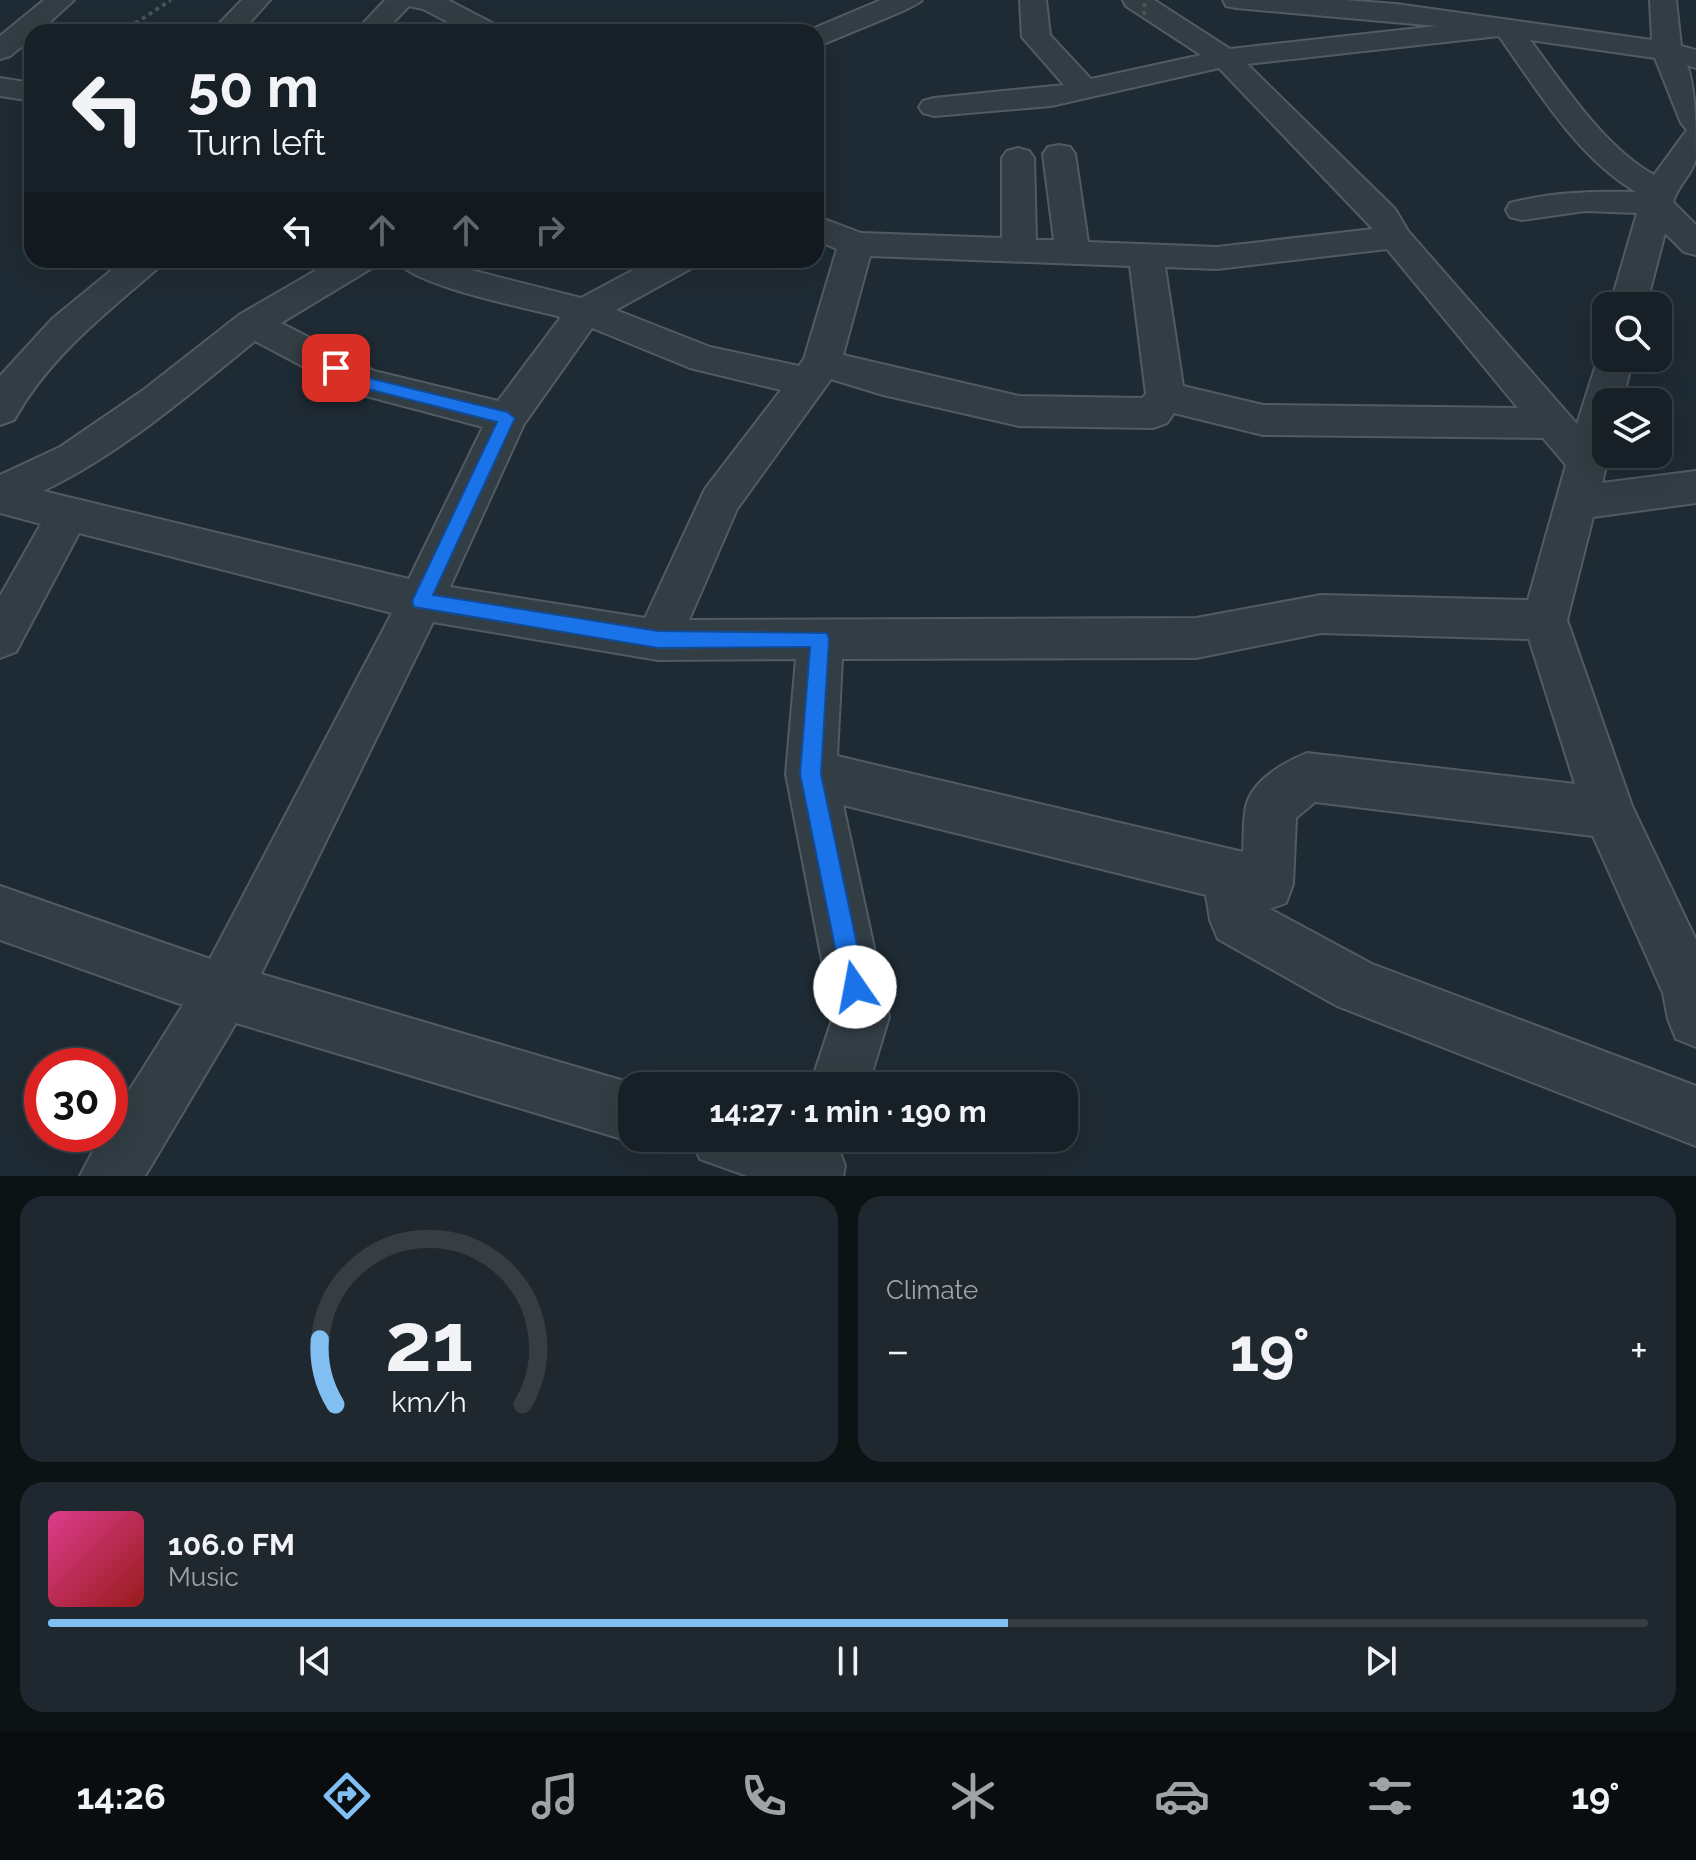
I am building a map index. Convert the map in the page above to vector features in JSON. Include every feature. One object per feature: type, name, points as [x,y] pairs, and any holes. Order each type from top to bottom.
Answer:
[{"type":"street","points":[[32,24],[61,0]]},
{"type":"street","points":[[233,24],[257,0]]},
{"type":"street","points":[[377,24],[400,0]]},
{"type":"street","points":[[416,0],[429,0],[473,24]]},
{"type":"street","points":[[824,33],[876,10],[909,0]]},
{"type":"street","points":[[1033,0],[1036,37],[1084,89]]},
{"type":"street","points":[[1236,0],[1396,12],[1667,51],[1696,59]]},
{"type":"street","points":[[1663,0],[1667,51],[1696,123]]},
{"type":"street","points":[[1140,7],[1225,58],[1383,216],[1395,237],[1554,423],[1581,483]]},
{"type":"street","points":[[934,107],[1051,97],[1225,58],[1506,27]]},
{"type":"street","points":[[1506,27],[1564,106],[1623,171],[1656,198],[1696,244]]},
{"type":"street","points":[[0,50],[24,30]]},
{"type":"street","points":[[0,87],[24,91]]},
{"type":"street","points":[[1632,292],[1656,198],[1696,137]]},
{"type":"street","points":[[1059,154],[1072,252]]},
{"type":"street","points":[[1018,158],[1019,250]]},
{"type":"street","points":[[1522,210],[1585,201],[1656,198]]},
{"type":"street","points":[[824,230],[856,244],[1217,258],[1395,237]]},
{"type":"street","points":[[658,640],[720,501],[815,373],[856,244]]},
{"type":"street","points":[[432,268],[453,277],[585,311],[703,359],[883,381],[1019,411],[1153,413],[1165,396],[1146,255]]},
{"type":"street","points":[[0,410],[10,389],[52,339],[136,268]]},
{"type":"street","points":[[0,495],[74,458],[156,401],[252,324],[346,268]]},
{"type":"street","points":[[111,1176],[223,991],[421,601],[507,418],[585,311],[665,268]]},
{"type":"street","points":[[252,324],[364,382],[507,418]]},
{"type":"street","points":[[1610,372],[1545,620],[1609,813],[1694,1001]]},
{"type":"street","points":[[1165,396],[1263,420],[1554,423]]},
{"type":"street","points":[[1581,483],[1691,495]]},
{"type":"street","points":[[0,495],[421,601],[658,640],[1196,638],[1321,614],[1545,620]]},
{"type":"street","points":[[0,638],[69,512]]},
{"type":"street","points":[[820,639],[811,774],[861,1017],[843,1072]]},
{"type":"street","points":[[811,774],[1267,884],[1271,806],[1307,777],[1609,813]]},
{"type":"street","points":[[1229,875],[1237,920],[1357,986],[1696,1116]]},
{"type":"street","points":[[0,913],[223,991],[618,1108]]},
{"type":"street","points":[[782,1152],[817,1160]]},
{"type":"path","points":[[134,24],[171,0]]},
{"type":"path","points":[[1140,7],[1145,0]]},
{"type":"route","points":[[336,368],[364,382],[507,418],[421,601],[658,640],[820,639],[811,774],[855,987]]}]
